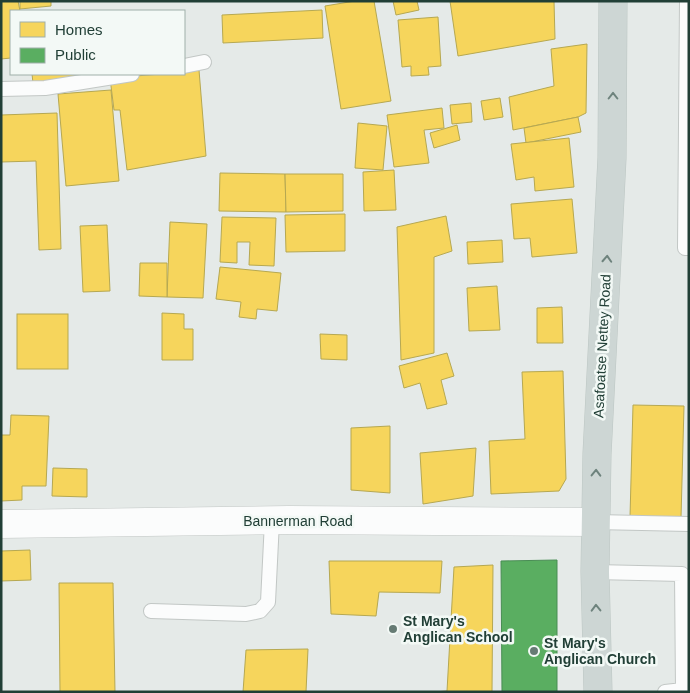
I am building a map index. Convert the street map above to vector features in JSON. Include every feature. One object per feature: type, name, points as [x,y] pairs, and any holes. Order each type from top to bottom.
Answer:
[{"type":"main road","name":"Asafoatse Nettey Road","points":[[598,692],[595,522],[612,158],[613,1]]},
{"type":"street","name":"Bannerman Road","points":[[1,524],[272,520],[595,522]]},
{"type":"lane","points":[[688,1],[685,248],[689,248]]},
{"type":"lane","points":[[185,66],[204,62]]},
{"type":"lane","points":[[1,88],[45,88],[126,75]]},
{"type":"lane","points":[[151,611],[246,614],[260,611],[268,602],[272,520]]},
{"type":"lane","points":[[595,522],[689,524]]},
{"type":"lane","points":[[595,572],[682,574],[683,690],[665,692]]},
{"type":"building: Homes","points":[[1,1],[18,1],[20,10],[10,10],[10,58],[1,59]]},
{"type":"building: Homes","points":[[20,1],[51,1],[51,6],[20,9]]},
{"type":"building: Homes","points":[[355,1],[374,1],[391,101],[341,109],[325,6]]},
{"type":"building: Homes","points":[[393,1],[417,1],[419,10],[396,15]]},
{"type":"building: Homes","points":[[450,1],[554,1],[555,39],[458,56]]},
{"type":"building: Homes","points":[[322,10],[323,38],[223,43],[222,15]]},
{"type":"building: Homes","points":[[438,17],[441,66],[428,67],[429,75],[411,76],[411,66],[402,67],[398,20]]},
{"type":"building: Homes","points":[[587,44],[586,113],[578,117],[513,130],[509,97],[554,86],[551,49]]},
{"type":"building: Homes","points":[[199,70],[206,156],[127,170],[120,110],[114,110],[110,78],[185,75],[185,72]]},
{"type":"building: Homes","points":[[32,75],[79,75],[79,79],[33,83]]},
{"type":"building: Homes","points":[[111,90],[119,181],[66,186],[58,94]]},
{"type":"building: Homes","points":[[500,98],[503,117],[484,120],[481,101]]},
{"type":"building: Homes","points":[[471,103],[472,122],[452,124],[450,105]]},
{"type":"building: Homes","points":[[442,108],[444,128],[424,130],[429,163],[394,167],[387,115]]},
{"type":"building: Homes","points":[[57,113],[61,249],[39,250],[36,161],[1,162],[1,115]]},
{"type":"building: Homes","points":[[578,117],[581,132],[526,143],[524,128]]},
{"type":"building: Homes","points":[[358,123],[387,126],[383,170],[355,168]]},
{"type":"building: Homes","points":[[457,125],[460,140],[434,148],[430,133]]},
{"type":"building: Homes","points":[[569,138],[574,187],[535,191],[534,177],[516,180],[511,144]]},
{"type":"building: Homes","points":[[394,170],[396,210],[364,211],[363,172]]},
{"type":"building: Homes","points":[[220,173],[285,174],[286,212],[219,211]]},
{"type":"building: Homes","points":[[285,174],[343,174],[343,211],[286,212]]},
{"type":"building: Homes","points":[[572,199],[577,253],[532,257],[530,238],[514,239],[511,204]]},
{"type":"building: Homes","points":[[345,214],[345,251],[286,252],[285,215]]},
{"type":"building: Homes","points":[[446,216],[452,251],[434,257],[434,353],[401,360],[397,227]]},
{"type":"building: Homes","points":[[222,217],[276,218],[274,266],[249,265],[250,242],[237,242],[237,263],[220,262]]},
{"type":"building: Homes","points":[[170,222],[207,224],[203,298],[167,297]]},
{"type":"building: Homes","points":[[107,225],[110,291],[83,292],[80,226]]},
{"type":"building: Homes","points":[[502,240],[503,262],[468,264],[467,242]]},
{"type":"building: Homes","points":[[140,263],[167,263],[167,297],[139,296]]},
{"type":"building: Homes","points":[[220,267],[281,273],[277,311],[257,309],[256,319],[239,317],[241,302],[216,299]]},
{"type":"building: Homes","points":[[497,286],[500,330],[469,331],[467,288]]},
{"type":"building: Homes","points":[[562,307],[563,343],[537,343],[537,308]]},
{"type":"building: Homes","points":[[162,313],[184,314],[184,329],[193,329],[193,360],[162,360]]},
{"type":"building: Homes","points":[[17,314],[68,314],[68,369],[17,369]]},
{"type":"building: Homes","points":[[320,334],[347,335],[347,360],[321,359]]},
{"type":"building: Homes","points":[[447,353],[454,376],[441,380],[447,404],[427,409],[420,383],[404,388],[399,366]]},
{"type":"building: Homes","points":[[563,371],[566,479],[559,491],[491,494],[489,441],[525,439],[522,372]]},
{"type":"building: Homes","points":[[633,405],[684,406],[681,518],[630,517]]},
{"type":"building: Homes","points":[[11,415],[49,416],[46,486],[22,486],[22,500],[1,501],[1,435],[10,435]]},
{"type":"building: Homes","points":[[390,426],[390,493],[351,490],[351,428]]},
{"type":"building: Homes","points":[[476,448],[473,496],[423,504],[420,453]]},
{"type":"building: Homes","points":[[53,468],[87,469],[87,497],[52,496]]},
{"type":"building: Homes","points":[[30,550],[31,580],[1,581],[1,551]]},
{"type":"building: Homes","points":[[329,561],[442,561],[440,593],[379,592],[376,616],[331,614]]},
{"type":"building: Homes","points":[[493,565],[492,692],[434,692],[447,691],[454,567]]},
{"type":"building: Homes","points":[[59,583],[113,583],[115,692],[60,692]]},
{"type":"building: Homes","points":[[308,649],[306,692],[243,692],[246,650]]},
{"type":"building: Public","points":[[557,560],[557,692],[502,692],[501,561]]},
{"type":"place","name":"St Mary's Anglican School","points":[[393,629]]},
{"type":"place","name":"St Mary's Anglican Church","points":[[534,651]]}]
